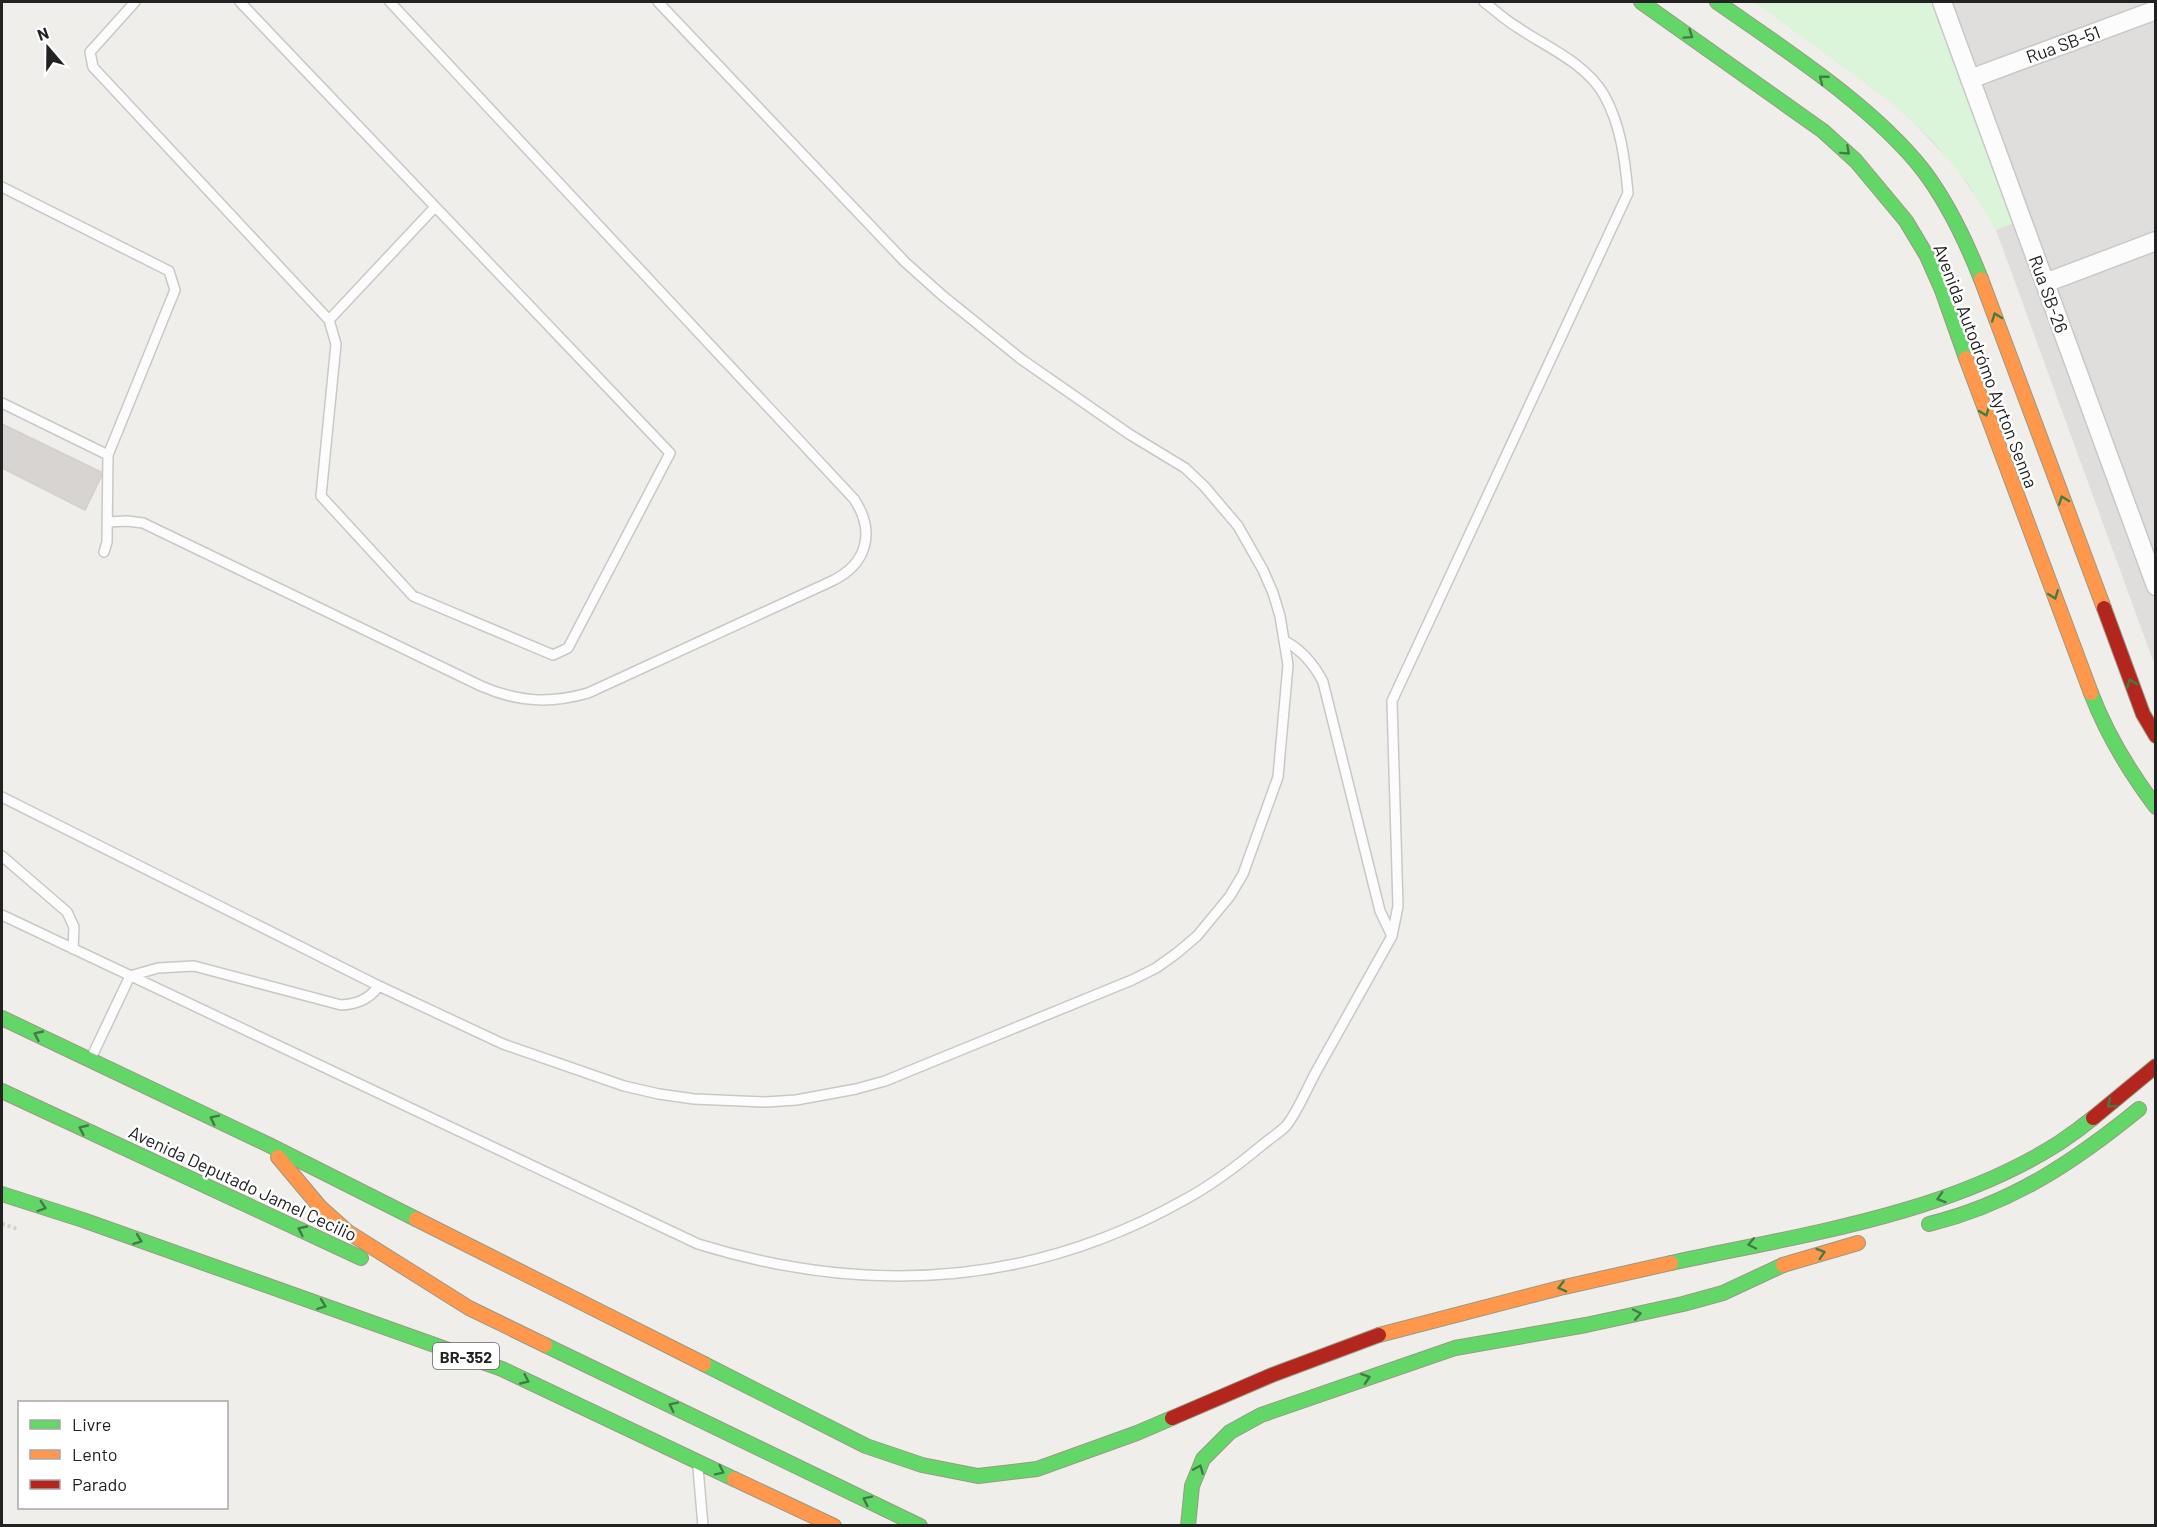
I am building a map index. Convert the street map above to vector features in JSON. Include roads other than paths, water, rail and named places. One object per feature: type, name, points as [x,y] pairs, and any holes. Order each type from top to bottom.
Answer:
[{"type":"main road","name":"Avenida Autodrómo Ayrton Senna","points":[[1641,2],[1823,131],[1857,161],[1906,221],[1927,256],[1942,290],[1979,395],[2102,721],[2131,774],[2156,807]]},
{"type":"main road","name":"Avenida Autodrómo Ayrton Senna","points":[[1717,2],[1801,62],[1874,119],[1903,148],[1933,184],[1971,255],[1993,308],[2143,714],[2156,736]]},
{"type":"main road","points":[[2,1018],[267,1144],[866,1446],[922,1465],[978,1476],[1037,1469],[1137,1433],[1272,1375],[1387,1332],[1572,1285],[1868,1220],[1953,1194],[2007,1171],[2059,1143],[2103,1111],[2156,1066]]},
{"type":"main road","name":"Avenida Deputado Jamel Cecilio","points":[[2,1091],[469,1308]]},
{"type":"main road","points":[[1911,1230],[1978,1209],[2038,1181],[2104,1139],[2147,1102]]},
{"type":"main road","points":[[267,1144],[320,1207],[348,1232],[469,1308]]},
{"type":"main road","name":"BR-352","points":[[2,1194],[83,1220],[502,1369],[834,1526]]},
{"type":"main road","points":[[1188,1526],[1192,1486],[1203,1459],[1230,1432],[1261,1415],[1455,1348],[1586,1325],[1683,1304],[1724,1293],[1785,1264],[1866,1241]]},
{"type":"main road","name":"BR-352","points":[[469,1308],[920,1526]]},
{"type":"street","name":"Rua SB-26","points":[[1942,2],[2156,586]]},
{"type":"street","name":"Rua SB-51","points":[[1970,79],[2156,10]]},
{"type":"street","points":[[2045,283],[2156,241]]},
{"type":"lane","points":[[135,2],[90,52],[93,68],[329,320],[336,344],[321,496],[413,596],[553,655],[568,648],[670,453],[240,2]]},
{"type":"lane","points":[[107,522],[127,520],[143,523],[498,694],[534,701],[552,701],[588,693],[842,576],[858,560],[864,550],[866,528],[864,518],[854,499],[390,2]]},
{"type":"lane","points":[[2,797],[380,986],[503,1044],[624,1086],[659,1094],[730,1102],[766,1102],[826,1096],[885,1081],[1132,980],[1177,953],[1215,917],[1243,874],[1278,777],[1288,665],[1285,641],[1273,593],[1252,548],[1222,505],[1185,468],[1074,398],[997,340],[905,262],[658,2]]},
{"type":"lane","points":[[2,915],[698,1244],[738,1256],[801,1269],[860,1276],[901,1277],[983,1270],[1060,1253],[1096,1241],[1156,1215],[1228,1173],[1286,1125],[1392,936],[1398,906],[1392,701],[1628,193],[1623,146],[1604,94],[1586,74],[1556,51],[1516,27],[1484,2]]},
{"type":"lane","points":[[2,187],[170,271],[175,290],[108,455],[110,477],[107,542],[104,552]]},
{"type":"lane","points":[[329,320],[435,207]]},
{"type":"lane","points":[[2,403],[108,455]]},
{"type":"lane","points":[[1285,641],[1310,661],[1323,682],[1380,911],[1392,936]]},
{"type":"lane","points":[[2,856],[67,912],[74,927],[73,949]]},
{"type":"lane","points":[[91,1059],[130,976],[158,968],[194,966],[341,1005],[361,1002],[380,986]]},
{"type":"lane","points":[[697,1460],[703,1526]]}]
